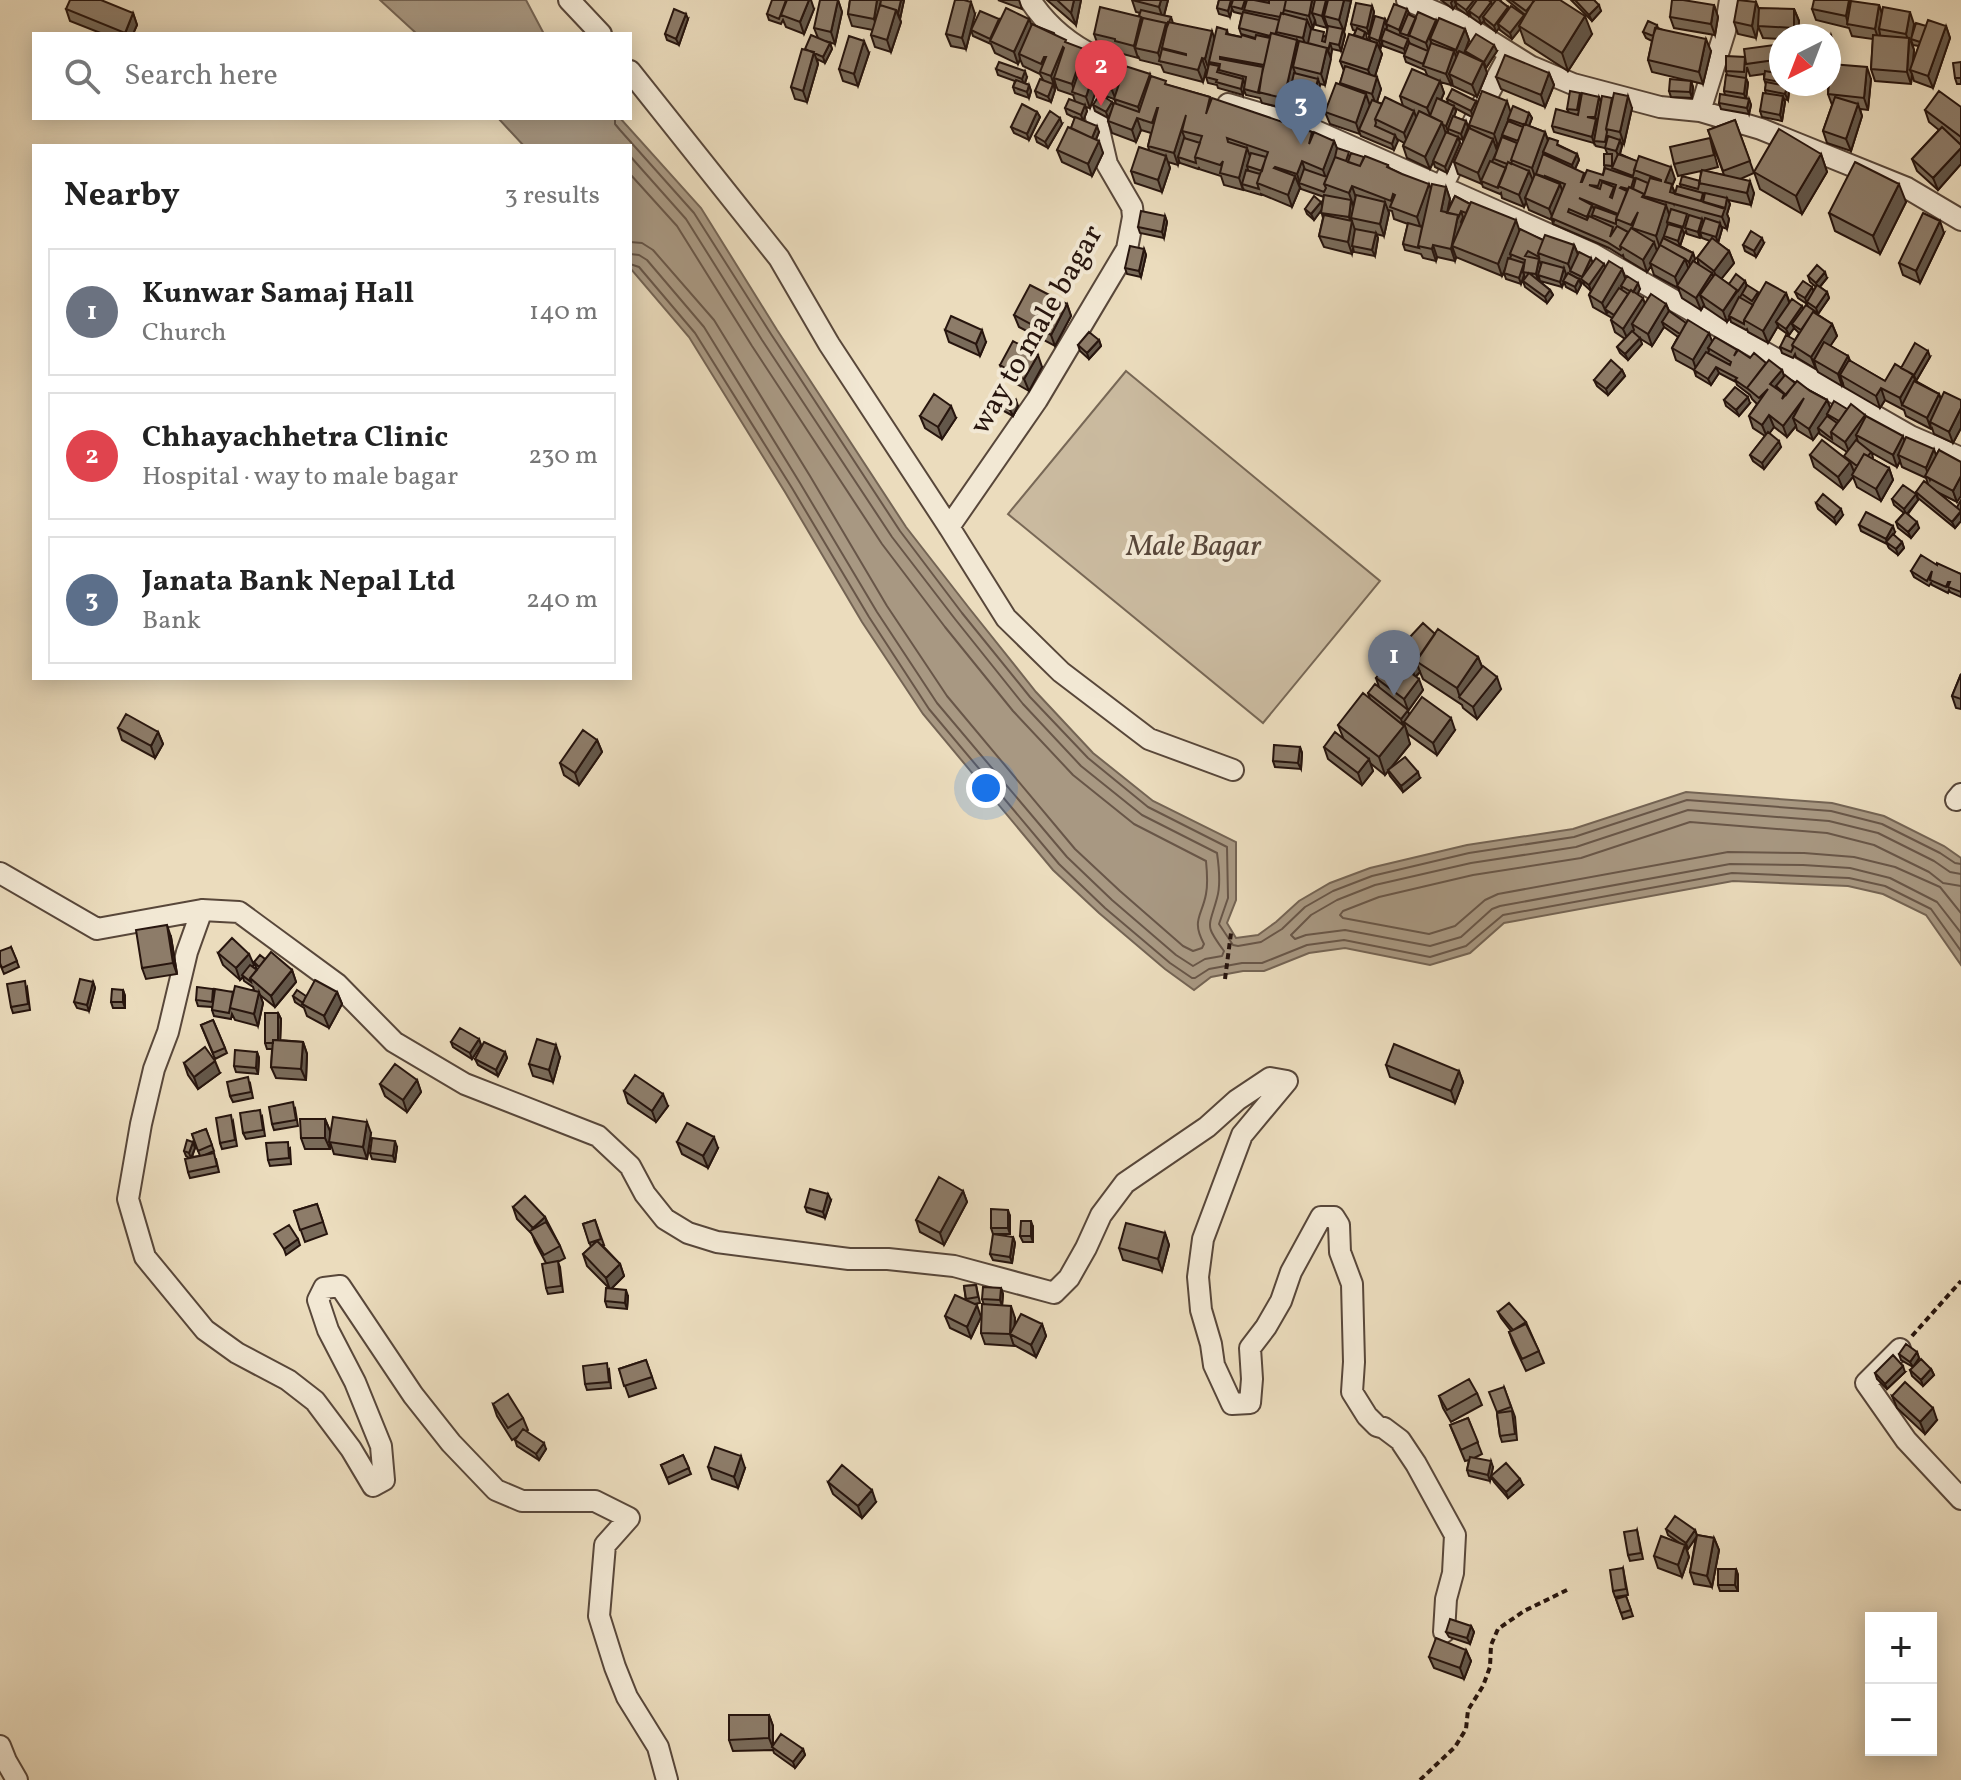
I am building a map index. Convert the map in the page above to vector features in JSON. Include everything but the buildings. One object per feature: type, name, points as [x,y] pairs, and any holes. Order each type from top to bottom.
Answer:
[{"type":"street","points":[[569,0],[599,32]]},
{"type":"street","name":"way to male bagar","points":[[949,527],[1037,400],[1127,249],[1133,217],[1132,207],[1107,164],[1093,104],[1116,66],[1064,39],[1030,0]]},
{"type":"street","points":[[1407,0],[1463,24],[1530,66],[1573,84],[1660,107],[1700,111],[1761,129],[1907,188],[1961,220]]},
{"type":"street","points":[[1700,111],[1725,31],[1730,0]]},
{"type":"street","points":[[1442,187],[1510,54]]},
{"type":"street","points":[[632,74],[779,258],[829,344],[1006,618],[1061,672],[1149,739],[1233,770]]},
{"type":"street","points":[[1207,97],[1309,128],[1593,254],[1910,436],[1961,458]]},
{"type":"street","points":[[0,873],[97,929],[202,910],[239,912],[337,984],[394,1042],[465,1084],[598,1136],[630,1166],[645,1194],[665,1219],[688,1233],[717,1242],[849,1259],[888,1259],[954,1266],[1054,1293],[1069,1278],[1101,1215],[1125,1183],[1207,1127],[1237,1100],[1270,1078],[1287,1081],[1242,1135],[1203,1239],[1198,1277],[1201,1310],[1214,1365],[1232,1404],[1250,1403],[1250,1348],[1281,1301],[1291,1272],[1321,1217],[1334,1217],[1339,1225],[1340,1252],[1352,1284],[1352,1392],[1367,1416],[1400,1440],[1455,1535],[1444,1632]]},
{"type":"street","points":[[202,910],[187,952],[168,1032],[154,1069],[128,1199],[145,1257],[205,1330],[237,1353],[288,1380],[315,1401],[351,1449],[373,1486],[384,1480],[381,1446],[355,1382],[328,1330],[318,1300],[324,1288],[340,1286],[413,1395],[451,1443],[496,1490],[522,1501],[595,1501],[629,1518],[605,1545],[599,1616],[627,1697],[658,1747],[667,1780]]},
{"type":"street","points":[[1900,1349],[1866,1383],[1906,1440],[1961,1499]]},
{"type":"street","points":[[0,1746],[17,1780]]},
{"type":"path","points":[[1225,979],[1231,933]]},
{"type":"path","points":[[1900,1349],[1961,1281]]},
{"type":"path","points":[[1420,1780],[1455,1747],[1466,1729],[1468,1710],[1483,1686],[1490,1667],[1491,1645],[1498,1629],[1524,1611],[1567,1590]]},
{"type":"green space","name":"Male Bagar","points":[[1126,371],[1380,581],[1263,723],[1008,514]]},
{"type":"water","points":[[380,0],[526,0],[543,32],[415,32]]},
{"type":"water","points":[[500,120],[622,120],[701,208],[906,527],[1036,692],[1093,753],[1153,801],[1236,842],[1236,900],[1227,923],[1236,938],[1258,935],[1299,901],[1330,883],[1370,868],[1467,845],[1573,829],[1686,792],[1832,803],[1884,816],[1944,846],[1961,858],[1961,965],[1926,915],[1883,894],[1848,886],[1733,881],[1504,923],[1470,953],[1430,965],[1345,948],[1309,953],[1264,971],[1211,977],[1194,990],[1099,913],[1053,870],[923,714],[862,622],[689,337],[632,270],[632,144],[522,144]]},
{"type":"place","name":"Chhayachhetra Clinic","points":[[1101,106]]},
{"type":"place","name":"Janata Bank Nepal Ltd","points":[[1301,145]]},
{"type":"place","name":"Kunwar Samaj Hall","points":[[1394,696]]}]
